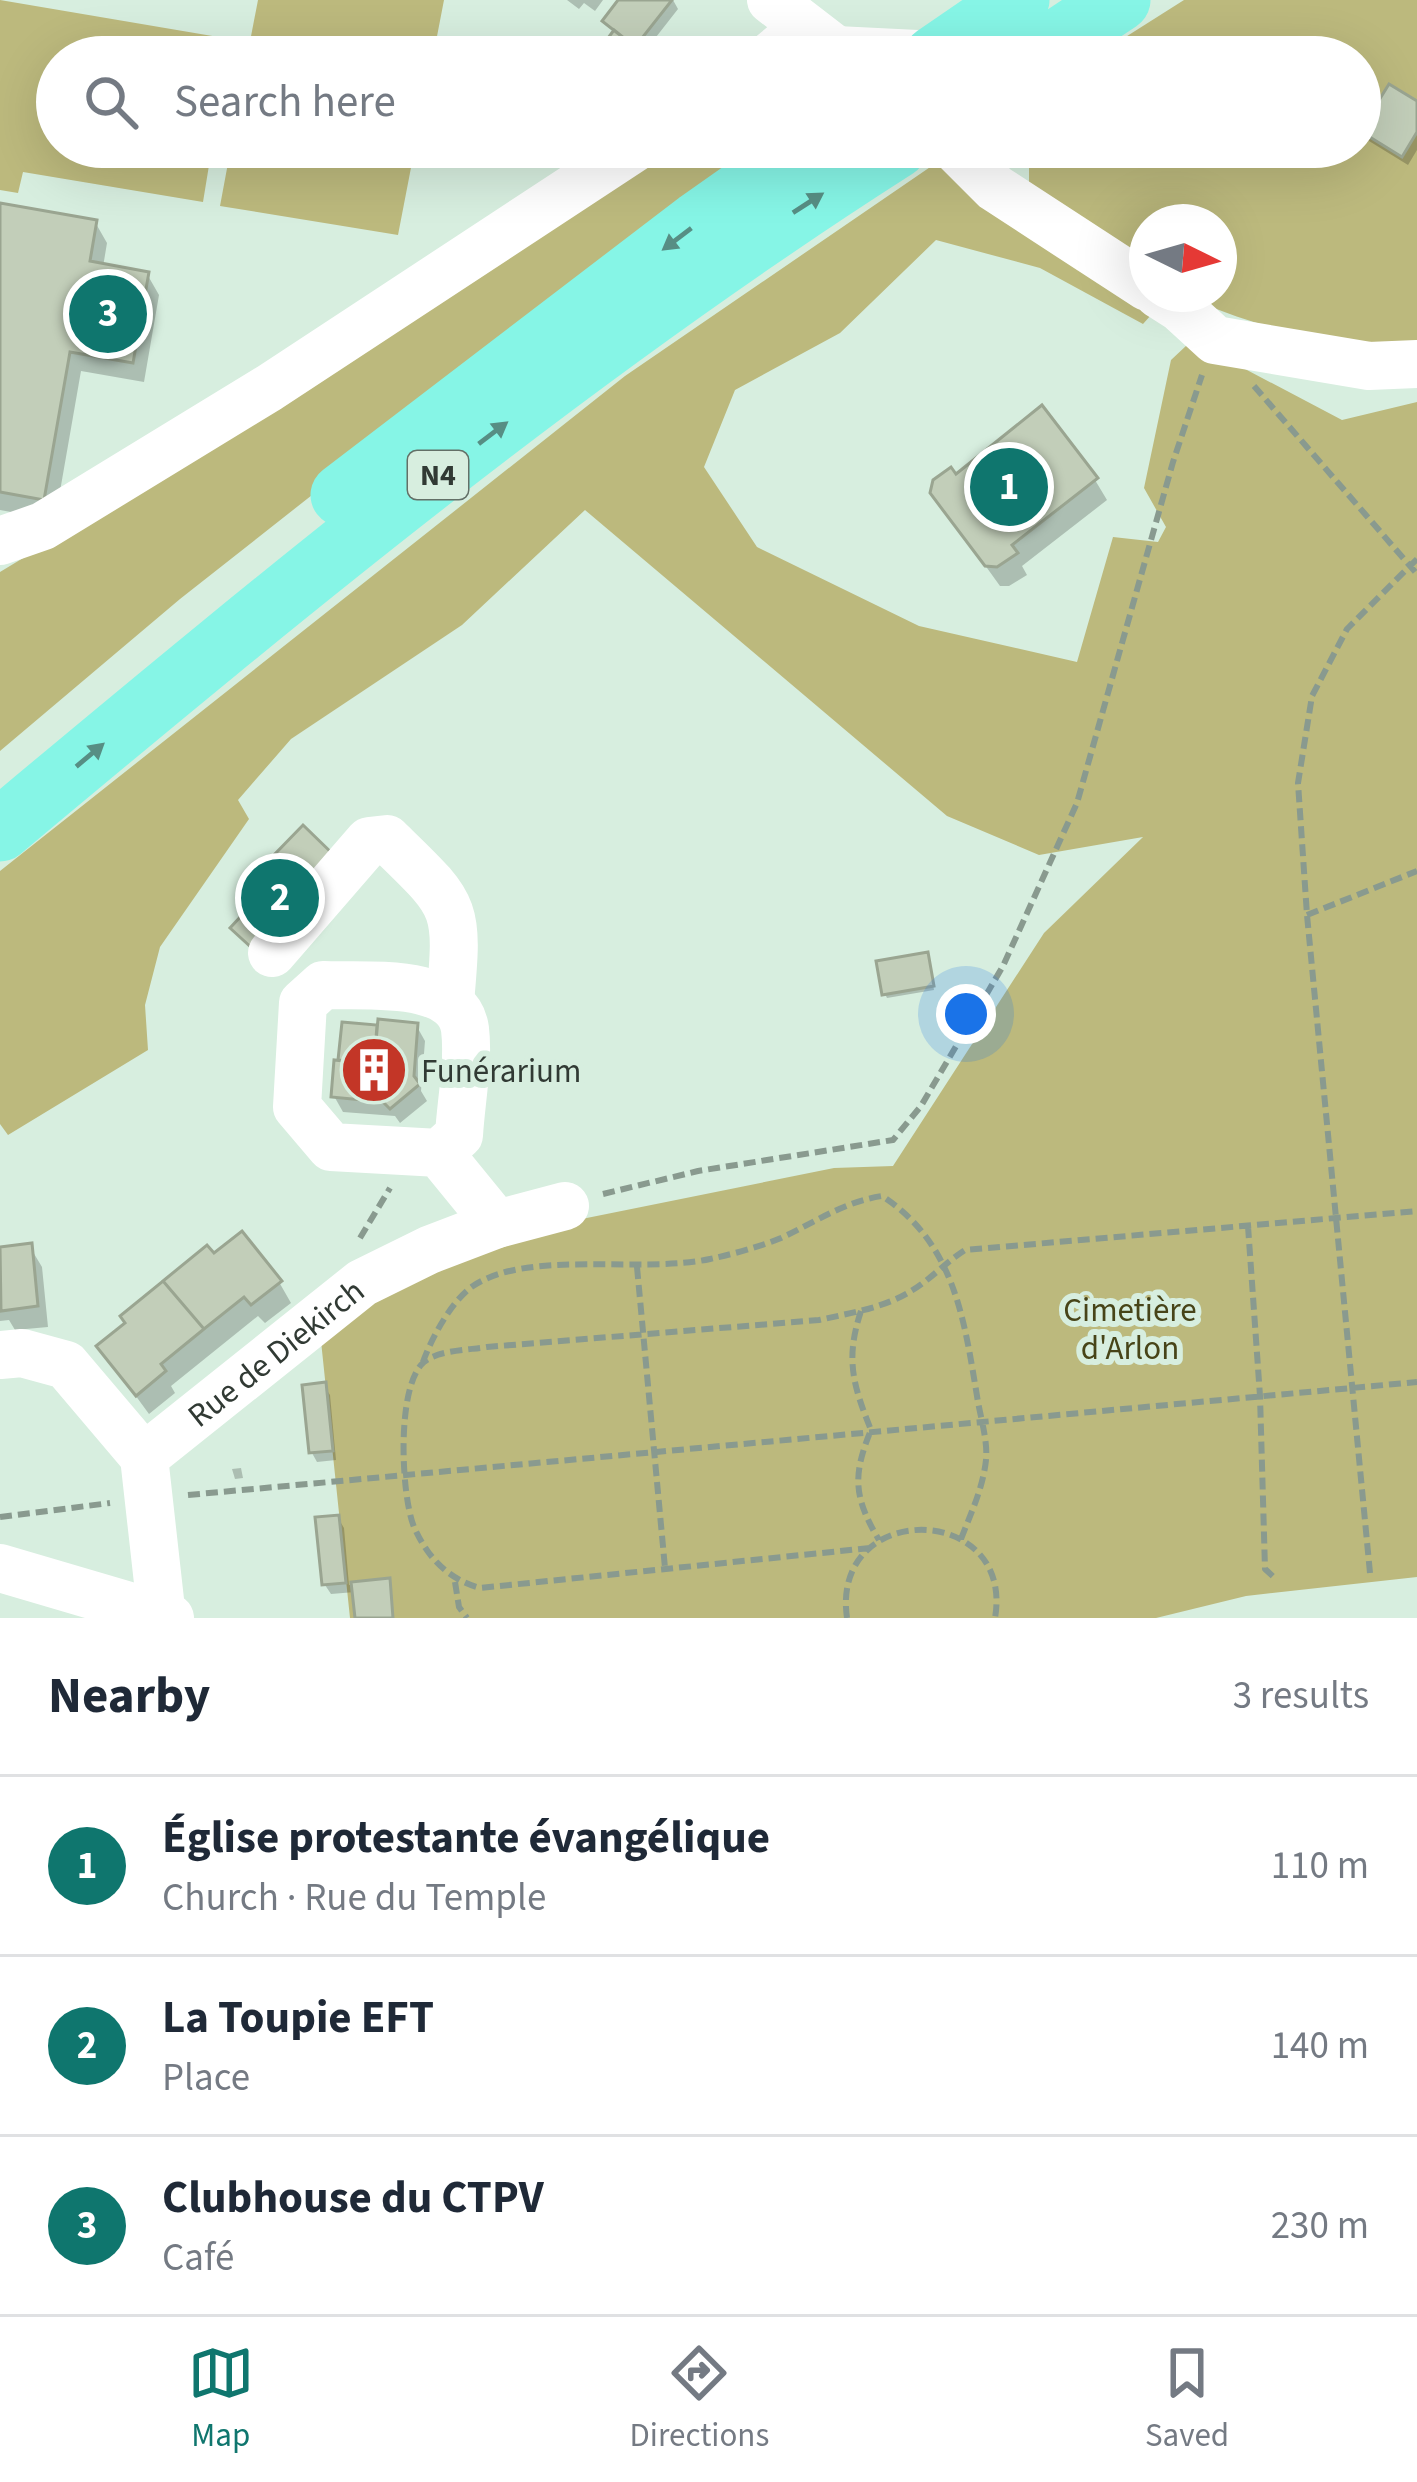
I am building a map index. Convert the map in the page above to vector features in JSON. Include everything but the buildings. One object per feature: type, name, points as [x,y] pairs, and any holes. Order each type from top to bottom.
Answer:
[{"type":"main road","points":[[966,36],[1018,0]]},
{"type":"main road","points":[[1065,36],[1119,0]]},
{"type":"main road","name":"N4","points":[[0,776],[459,403],[778,168]]},
{"type":"main road","name":"N4","points":[[0,830],[310,574],[604,349],[775,225],[863,168]]},
{"type":"street","points":[[0,541],[43,526],[269,388],[604,168]]},
{"type":"street","points":[[994,168],[1129,273]]},
{"type":"street","points":[[1184,312],[1215,340],[1369,366],[1417,364]]},
{"type":"street","points":[[272,953],[369,842],[387,839],[438,889],[453,914],[450,1003]]},
{"type":"street","points":[[433,1146],[465,1026],[450,1003],[433,991],[322,986],[303,1004],[297,1107],[331,1148],[433,1146],[531,1215]]},
{"type":"street","name":"Rue de Diekirch","points":[[147,1478],[362,1283],[429,1250],[531,1215]]},
{"type":"street","points":[[0,1354],[22,1353],[66,1365],[147,1478],[165,1617],[0,1568]]},
{"type":"path","points":[[1215,340],[1417,574]]},
{"type":"path","points":[[531,1215],[698,1171],[893,1140],[921,1106],[1003,966],[1076,803],[1173,462],[1215,340]]},
{"type":"path","points":[[1370,1573],[1298,783],[1312,696],[1348,629],[1417,559]]},
{"type":"path","points":[[1307,915],[1417,871]]},
{"type":"path","points":[[350,1293],[349,1264],[368,1219],[398,1179],[433,1146]]},
{"type":"path","points":[[870,1548],[480,1588],[455,1581],[413,1525],[405,1475],[411,1383],[433,1334],[472,1286],[533,1265],[637,1267],[707,1260],[778,1239],[850,1201],[882,1196],[908,1213],[943,1264],[962,1308],[986,1455],[980,1490],[961,1539]]},
{"type":"path","points":[[422,1363],[487,1347],[819,1320],[861,1311],[913,1291],[965,1250],[1417,1211]]},
{"type":"path","points":[[1248,1226],[1265,1569],[1277,1580]]},
{"type":"path","points":[[637,1267],[665,1569]]},
{"type":"path","points":[[861,1311],[851,1341],[853,1385],[871,1430],[857,1463],[860,1508],[879,1540]]},
{"type":"path","points":[[0,1517],[147,1478],[405,1475],[1417,1382]]},
{"type":"path","points":[[847,1618],[847,1588],[870,1548],[879,1540],[920,1528],[961,1539],[980,1556],[993,1578],[995,1618]]},
{"type":"path","points":[[455,1581],[459,1607],[467,1618]]},
{"type":"green space","points":[[0,0],[212,36],[36,36],[36,168],[209,168],[203,202],[23,172],[18,193],[0,190]]},
{"type":"green space","points":[[258,0],[444,0],[437,36],[251,36]]},
{"type":"green space","points":[[1184,0],[1417,0],[1417,349],[1296,334],[1225,312],[1237,312],[1237,204],[1129,204],[1129,260],[1029,187],[1029,168],[1381,168],[1381,36],[1127,36]]},
{"type":"green space","points":[[227,168],[411,168],[398,235],[220,206]]},
{"type":"green space","points":[[640,168],[727,168],[180,599],[0,751],[0,572],[366,351]]},
{"type":"green space","name":"Cimetière d'Arlon","points":[[929,168],[950,168],[1129,285],[1129,312],[1154,312],[1143,324],[1040,268],[936,240],[840,333],[735,390],[704,467],[757,547],[919,626],[1077,662],[1113,537],[1158,542],[1166,527],[1144,488],[1171,360],[1203,330],[1211,351],[1342,420],[1417,402],[1417,1577],[1246,1596],[1156,1618],[350,1618],[321,1341],[373,1296],[557,1224],[834,1168],[893,1166],[1044,933],[1143,837],[1039,855],[947,816],[585,510],[462,625],[291,739],[238,800],[249,819],[160,947],[145,1005],[148,1050],[8,1135],[0,1124],[0,871],[625,376]]},
{"type":"place","name":"Clubhouse du CTPV","points":[[108,314]]},
{"type":"place","name":"Église protestante évangélique","points":[[1009,487]]},
{"type":"place","name":"La Toupie EFT","points":[[280,898]]},
{"type":"place","name":"Funérarium","points":[[374,1070]]}]
